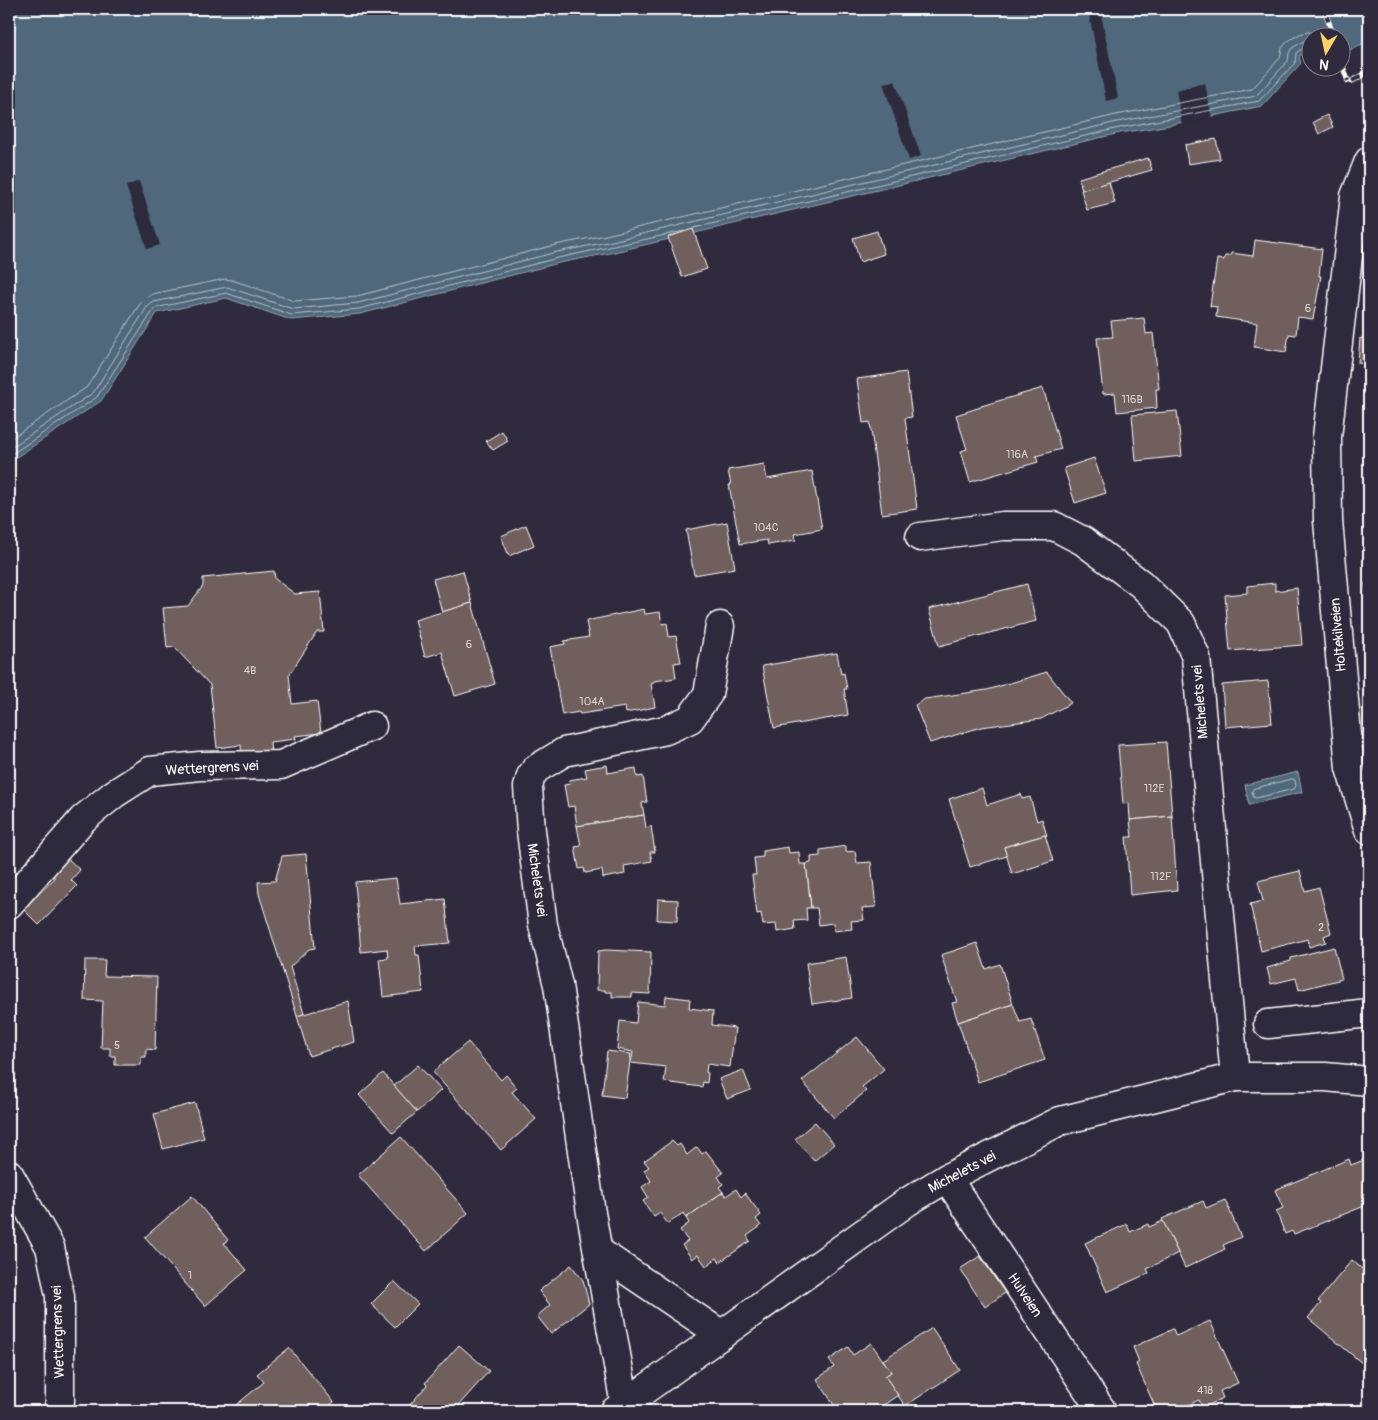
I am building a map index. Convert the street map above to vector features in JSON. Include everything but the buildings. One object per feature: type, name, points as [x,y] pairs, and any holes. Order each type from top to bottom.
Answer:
[{"type":"street","name":"Holtekilveien","points":[[1369,161],[1355,196],[1327,436],[1328,521],[1350,768],[1369,830]]},
{"type":"street","name":"Michelets vei","points":[[920,537],[1003,526],[1054,526],[1084,541],[1141,584],[1181,624],[1196,657],[1235,1077]]},
{"type":"street","name":"Michelets vei","points":[[720,626],[708,694],[690,720],[666,730],[564,752],[536,769],[531,776],[528,787],[531,831],[543,925],[558,985],[620,1408],[907,1202],[947,1178],[1060,1121],[1235,1077],[1326,1077],[1369,1081]]},
{"type":"street","name":"Wettergrens vei","points":[[9,904],[83,819],[114,794],[150,771],[200,766],[281,765],[372,726]]},
{"type":"street","points":[[1268,1024],[1369,1013]]},
{"type":"street","name":"Wettergrens vei","points":[[9,1174],[50,1248],[52,1257],[60,1296],[60,1401],[58,1411]]},
{"type":"street","name":"Hulveien","points":[[947,1178],[1102,1411]]},
{"type":"street","points":[[598,1251],[722,1335]]},
{"type":"water","points":[[9,9],[1369,9],[1369,41],[1350,50],[1350,28],[1300,28],[1300,64],[1262,106],[1120,133],[610,253],[559,263],[360,314],[291,320],[226,298],[157,313],[101,401],[9,462]]},
{"type":"water","points":[[1298,772],[1302,792],[1249,805],[1245,785]]},
{"type":"pier","points":[[1088,9],[1100,9],[1118,98],[1106,101]]},
{"type":"pier","points":[[895,81],[921,156],[909,160],[883,83]]},
{"type":"pier","points":[[1205,83],[1212,119],[1182,125],[1176,90]]},
{"type":"pier","points":[[139,181],[160,245],[147,249],[126,186]]},
{"type":"railway","points":[[1325,11],[1331,28]]},
{"type":"railway","points":[[1352,81],[1369,72]]}]
